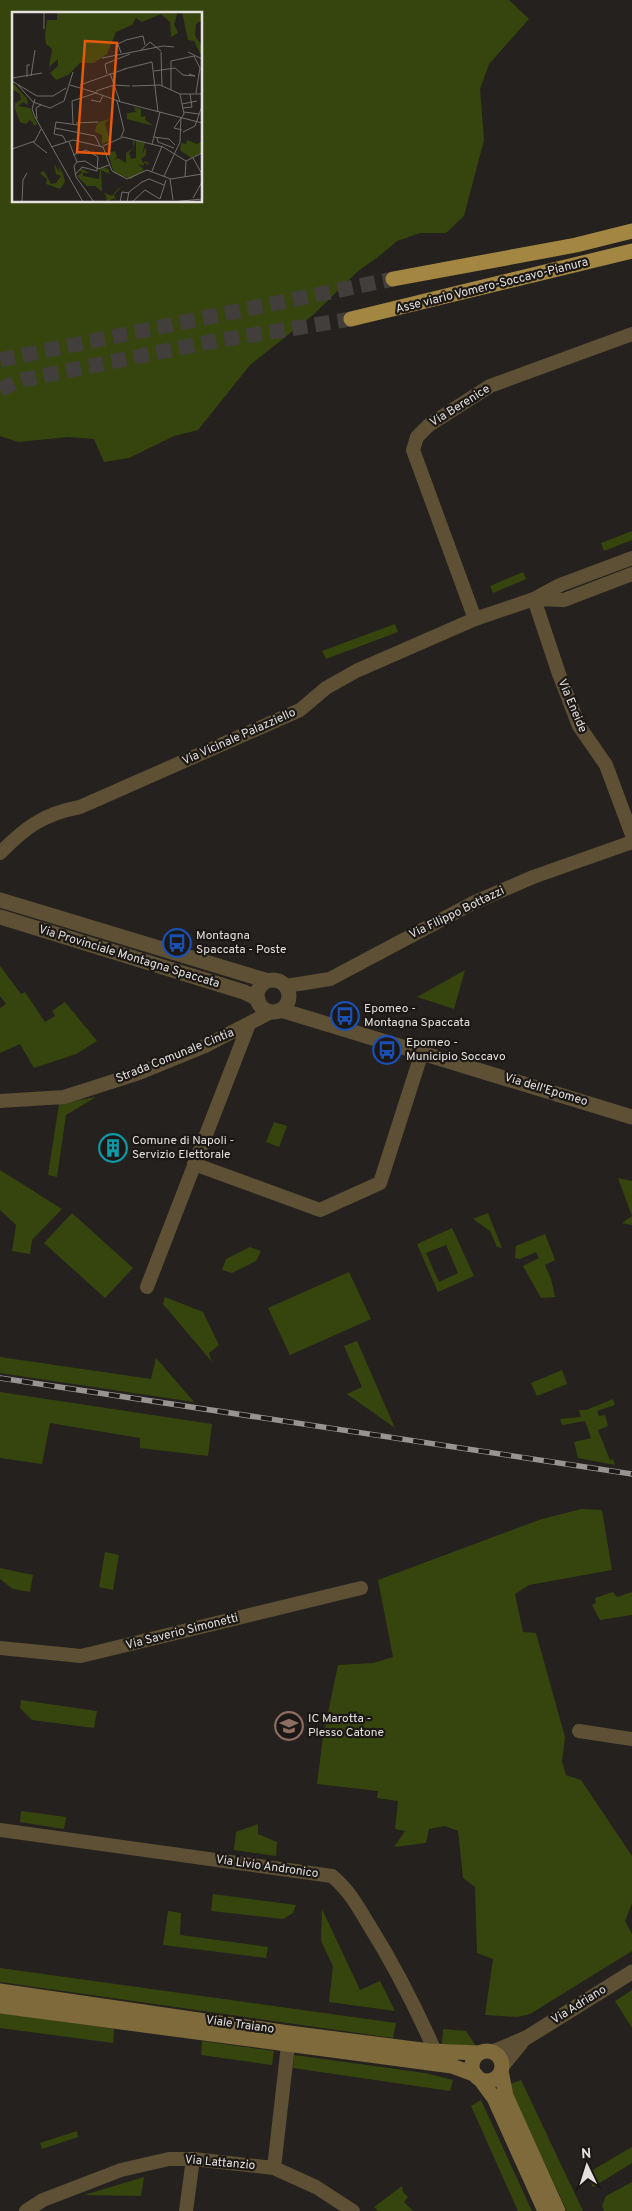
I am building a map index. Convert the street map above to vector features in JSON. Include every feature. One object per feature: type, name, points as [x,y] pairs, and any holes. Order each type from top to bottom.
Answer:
[{"type":"highway","name":"Asse viario Vomero-Soccavo-Pianura","points":[[393,279],[433,270],[576,245],[632,231]]},
{"type":"highway","name":"Asse viario Vomero-Soccavo-Pianura","points":[[351,319],[632,251]]},
{"type":"main road","name":"Viale Traiano","points":[[0,1991],[452,2066],[478,2077]]},
{"type":"main road","name":"Viale Traiano","points":[[0,2006],[288,2039],[435,2051],[486,2053]]},
{"type":"main road","points":[[545,2211],[494,2098],[478,2077],[473,2065],[474,2061],[486,2053],[500,2058],[506,2096],[558,2211]]},
{"type":"main road","points":[[478,2077],[492,2080],[502,2069]]},
{"type":"street","name":"Via Berenice","points":[[475,619],[413,450],[417,437],[429,425],[490,386],[632,334]]},
{"type":"street","name":"Via Vicinale Palazziello","points":[[0,853],[27,828],[57,812],[80,807],[300,710],[326,688],[356,671],[475,619],[534,599],[560,585],[632,558]]},
{"type":"street","name":"Via Vicinale Palazziello","points":[[534,599],[564,600],[632,574]]},
{"type":"street","name":"Via Eneide","points":[[534,599],[578,726],[606,765],[632,835]]},
{"type":"street","name":"Via Filippo Bottazzi","points":[[288,991],[330,980],[473,903],[533,877],[632,842]]},
{"type":"street","name":"Via Provinciale Montagna Spaccata","points":[[0,900],[268,981],[279,981],[288,991]]},
{"type":"street","name":"Via Provinciale Montagna Spaccata","points":[[0,917],[244,992],[264,1012]]},
{"type":"street","points":[[147,1287],[194,1164],[264,1012],[260,988],[268,981]]},
{"type":"street","points":[[264,1012],[288,1002],[288,991]]},
{"type":"street","name":"Via dell'Epomeo","points":[[288,991],[301,1008],[317,1020]]},
{"type":"street","name":"Via dell'Epomeo","points":[[264,1012],[317,1020],[632,1117]]},
{"type":"street","name":"Strada Comunale Cintia","points":[[0,1101],[64,1097],[139,1073],[205,1046],[264,1012]]},
{"type":"street","points":[[194,1164],[320,1210],[380,1183],[422,1052]]},
{"type":"street","name":"Via Saverio Simonetti","points":[[0,1648],[81,1656],[361,1588]]},
{"type":"street","points":[[579,1731],[632,1739]]},
{"type":"street","name":"Via Livio Andronico","points":[[0,1830],[332,1876],[346,1887],[379,1941],[422,2022],[435,2051]]},
{"type":"street","name":"Via Adriano","points":[[486,2053],[526,2038],[632,1972]]},
{"type":"street","name":"Via Adriano","points":[[502,2069],[512,2052],[526,2038]]},
{"type":"street","points":[[274,2168],[288,2039]]},
{"type":"street","name":"Via Lattanzio","points":[[26,2211],[43,2200],[121,2170],[169,2159],[192,2159],[274,2168],[316,2186],[353,2211]]},
{"type":"street","points":[[188,2211],[192,2159]]},
{"type":"green space","points":[[0,0],[509,0],[529,19],[489,64],[480,89],[484,140],[464,216],[446,233],[420,233],[397,241],[358,271],[313,315],[250,365],[198,430],[174,436],[129,458],[104,462],[94,439],[68,437],[18,442],[0,436]]},
{"type":"green space","points":[[632,531],[632,540],[604,551],[601,543]]},
{"type":"green space","points":[[523,572],[526,579],[493,593],[490,586]]},
{"type":"green space","points":[[395,624],[398,632],[326,659],[322,651]]},
{"type":"green space","points":[[0,966],[21,994],[25,992],[45,1022],[55,1016],[52,1011],[65,1002],[97,1041],[76,1054],[34,1068],[20,1044],[0,1053],[0,1008],[6,1004],[0,996]]},
{"type":"green space","points":[[465,970],[454,1009],[417,997]]},
{"type":"green space","points":[[96,1097],[66,1115],[57,1177],[48,1175],[59,1104]]},
{"type":"green space","points":[[274,1122],[287,1126],[279,1147],[266,1142]]},
{"type":"green space","points":[[0,1170],[62,1209],[32,1240],[30,1254],[12,1251],[16,1225],[0,1210]]},
{"type":"green space","points":[[618,1178],[632,1181],[632,1216]]},
{"type":"green space","points":[[72,1213],[133,1268],[105,1298],[44,1243]]},
{"type":"green space","points":[[488,1213],[502,1248],[497,1247],[490,1231],[473,1219]]},
{"type":"green space","points":[[632,1216],[632,1225],[622,1223]]},
{"type":"green space","points":[[452,1228],[474,1276],[438,1292],[417,1244]],"holes":[[[446,1245],[458,1273],[439,1282],[426,1253]]]},
{"type":"green space","points":[[545,1234],[555,1260],[545,1265],[551,1279],[555,1297],[541,1298],[523,1266],[539,1258],[536,1252],[520,1259],[515,1258],[516,1246]]},
{"type":"green space","points":[[250,1247],[261,1251],[256,1261],[232,1273],[222,1270],[226,1259]]},
{"type":"green space","points":[[349,1272],[371,1319],[290,1355],[268,1308]]},
{"type":"green space","points":[[165,1297],[203,1312],[219,1345],[209,1353],[212,1362],[163,1304]]},
{"type":"green space","points":[[357,1341],[395,1428],[347,1394],[362,1387],[344,1346]]},
{"type":"green space","points":[[0,1357],[151,1379],[156,1358],[194,1402],[0,1373]]},
{"type":"green space","points":[[562,1370],[567,1384],[537,1396],[531,1383]]},
{"type":"green space","points":[[0,1392],[212,1424],[208,1456],[140,1448],[140,1438],[50,1423],[42,1464],[0,1458]]},
{"type":"green space","points":[[613,1399],[615,1405],[597,1411],[599,1416],[605,1415],[608,1426],[598,1430],[610,1460],[613,1459],[615,1465],[578,1458],[574,1442],[591,1438],[585,1421],[562,1425],[560,1419],[581,1417],[579,1410],[586,1410]]},
{"type":"green space","points":[[581,1509],[602,1510],[612,1570],[529,1585],[515,1594],[523,1632],[536,1633],[565,1737],[562,1761],[566,1775],[581,1780],[632,1856],[632,1903],[625,1921],[632,1934],[632,1951],[530,2014],[517,2017],[485,2015],[493,1959],[477,1953],[475,1887],[463,1878],[458,1831],[445,1826],[429,1829],[426,1843],[394,1847],[405,1831],[395,1829],[398,1801],[377,1798],[378,1791],[317,1784],[323,1737],[338,1665],[373,1663],[393,1657],[378,1580],[539,1520]]},
{"type":"green space","points":[[105,1552],[119,1555],[113,1590],[99,1587]]},
{"type":"green space","points":[[0,1568],[33,1575],[30,1592],[13,1589],[0,1579]]},
{"type":"green space","points":[[613,1592],[617,1597],[632,1592],[632,1615],[600,1620],[592,1605],[596,1603],[595,1598]]},
{"type":"green space","points":[[21,1700],[97,1711],[94,1728],[32,1720],[20,1708]]},
{"type":"green space","points":[[21,1811],[66,1817],[64,1829],[20,1822]]},
{"type":"green space","points":[[258,1824],[258,1834],[277,1842],[276,1856],[234,1850],[236,1832]]},
{"type":"green space","points":[[213,1894],[296,1905],[293,1913],[283,1919],[211,1911]]},
{"type":"green space","points":[[322,1909],[360,1990],[380,1981],[395,2011],[329,2002],[333,1966],[321,1941]]},
{"type":"green space","points":[[168,1911],[181,1913],[180,1935],[268,1947],[266,1958],[163,1945]]},
{"type":"green space","points":[[0,1968],[396,2023],[393,2038],[0,1982]]},
{"type":"green space","points":[[632,1990],[632,2028],[615,2001]]},
{"type":"green space","points":[[0,2013],[114,2029],[113,2043],[0,2028]]},
{"type":"green space","points":[[443,2029],[466,2031],[476,2046],[442,2044]]},
{"type":"green space","points":[[202,2041],[274,2051],[272,2065],[201,2055]]},
{"type":"green space","points":[[294,2055],[425,2073],[453,2080],[450,2091],[293,2068]]},
{"type":"green space","points":[[521,2080],[583,2211],[567,2211],[508,2085]]},
{"type":"green space","points":[[481,2100],[532,2211],[518,2211],[471,2106]]},
{"type":"green space","points":[[77,2131],[78,2137],[42,2149],[40,2143]]},
{"type":"green space","points":[[632,2147],[632,2163],[593,2187],[586,2174]]},
{"type":"green space","points":[[144,2177],[141,2196],[84,2195]]},
{"type":"green space","points":[[632,2182],[632,2211],[604,2211],[602,2206],[606,2196]]},
{"type":"green space","points":[[402,2186],[403,2192],[408,2197],[404,2202],[413,2211],[378,2211],[374,2207]]},
{"type":"tunnel","points":[[0,360],[393,279]]},
{"type":"tunnel","points":[[0,389],[22,380],[209,342],[351,319]]},
{"type":"railway","points":[[0,1378],[632,1474]]},
{"type":"place","name":"Montagna Spaccata - Poste","points":[[177,943]]},
{"type":"place","name":"Epomeo - Montagna Spaccata","points":[[345,1016]]},
{"type":"place","name":"Epomeo - Municipio Soccavo","points":[[387,1050]]},
{"type":"place","name":"Comune di Napoli - Servizio Elettorale","points":[[113,1148]]},
{"type":"place","name":"IC Marotta - Plesso Catone","points":[[289,1726]]}]
